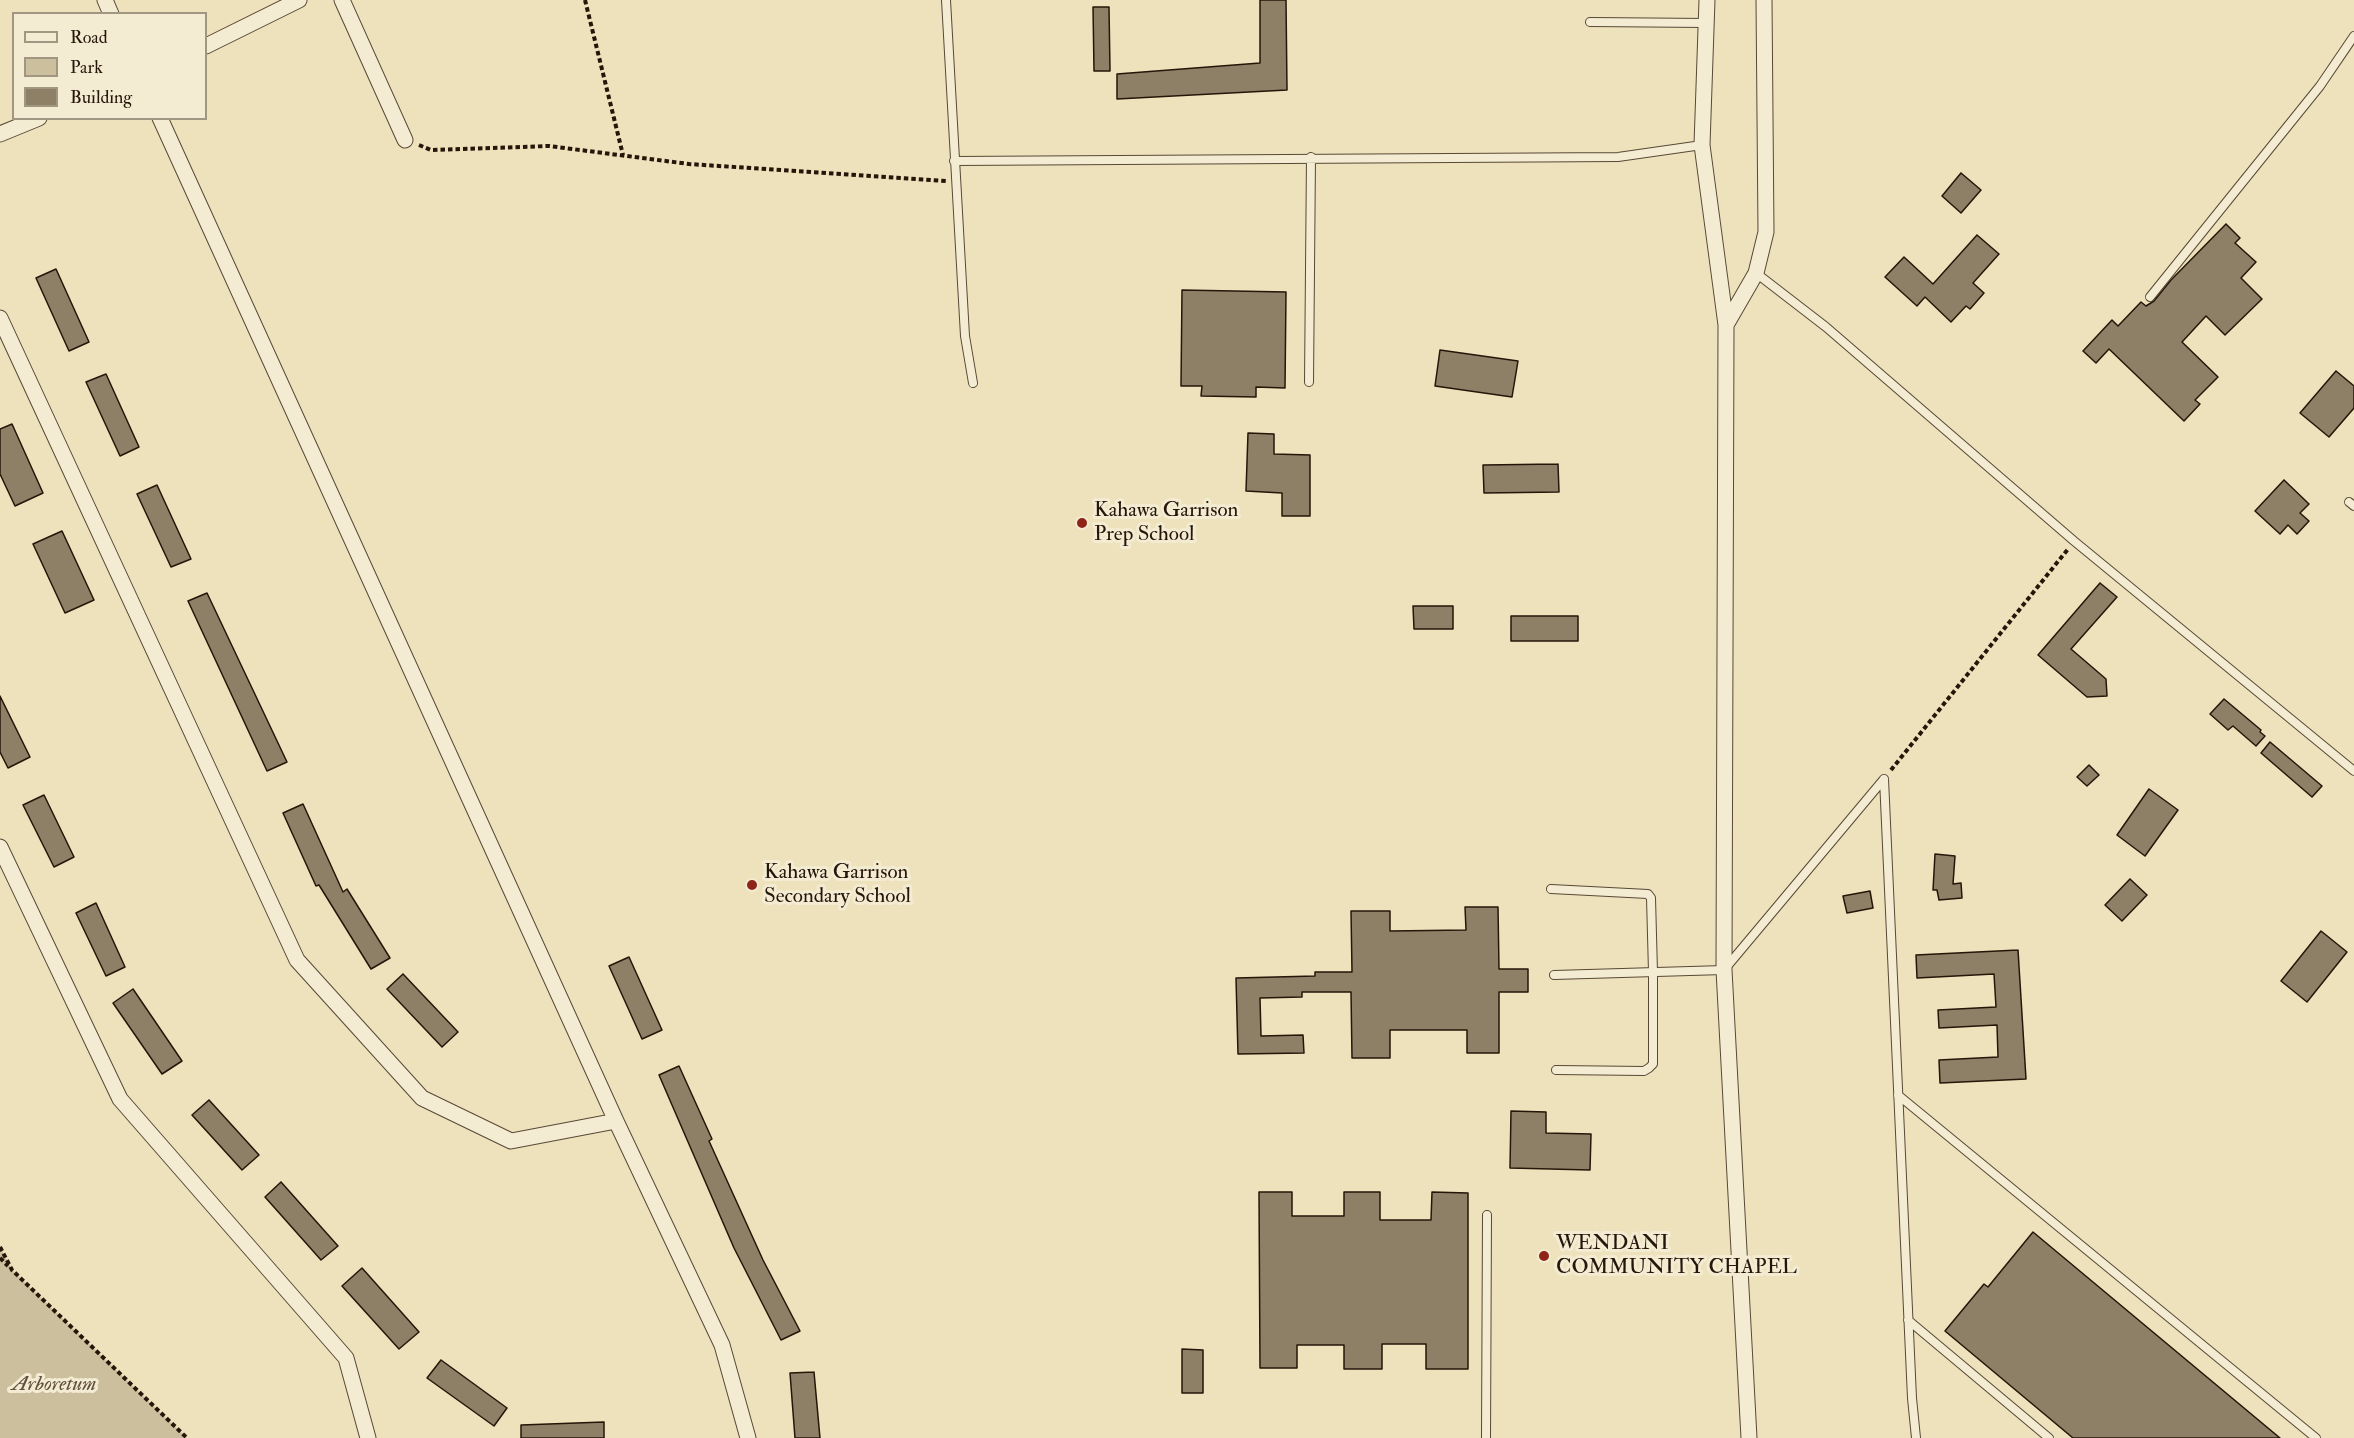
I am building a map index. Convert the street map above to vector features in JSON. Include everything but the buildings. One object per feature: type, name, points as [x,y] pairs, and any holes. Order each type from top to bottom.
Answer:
[{"type":"street","points":[[207,46],[299,0]]},
{"type":"street","points":[[342,0],[405,140]]},
{"type":"street","points":[[1707,0],[1702,145],[1726,325],[1724,970],[1749,1438]]},
{"type":"street","points":[[1726,325],[1756,273],[1766,232],[1764,0]]},
{"type":"street","points":[[0,134],[34,120]]},
{"type":"street","points":[[161,120],[616,1121],[722,1345],[748,1438]]},
{"type":"street","points":[[0,318],[297,960],[422,1098],[511,1141],[616,1121]]},
{"type":"street","points":[[0,848],[120,1099],[346,1358],[368,1438]]},
{"type":"lane","points":[[946,0],[965,336],[974,383]]},
{"type":"lane","points":[[1590,22],[1707,23]]},
{"type":"lane","points":[[2150,297],[2320,86],[2354,36]]},
{"type":"lane","points":[[954,161],[1311,157],[1618,157],[1702,145]]},
{"type":"lane","points":[[1309,382],[1311,157]]},
{"type":"lane","points":[[1756,273],[1826,327],[2074,541],[2354,770]]},
{"type":"lane","points":[[1554,975],[1724,970],[1884,779]]},
{"type":"lane","points":[[1884,779],[1908,1320],[1916,1438]]},
{"type":"lane","points":[[1551,889],[1648,894],[1651,898],[1653,1064],[1644,1071],[1556,1070]]},
{"type":"lane","points":[[1899,1095],[2316,1438]]},
{"type":"lane","points":[[1486,1438],[1487,1215]]},
{"type":"lane","points":[[1908,1320],[2049,1438]]},
{"type":"path","points":[[585,0],[623,155]]},
{"type":"path","points":[[405,140],[431,150],[549,146],[689,164],[955,181]]},
{"type":"path","points":[[1884,779],[2074,541]]},
{"type":"path","points":[[0,1247],[12,1270]]},
{"type":"path","points":[[0,1258],[187,1438]]},
{"type":"green space","name":"Arboretum","points":[[0,1247],[12,1270],[187,1438],[0,1438]]},
{"type":"place","name":"Kahawa Garrison Prep School","points":[[1082,523]]},
{"type":"place","name":"Kahawa Garrison Secondary School","points":[[752,885]]},
{"type":"place","name":"WENDANI COMMUNITY CHAPEL","points":[[1544,1256]]}]
